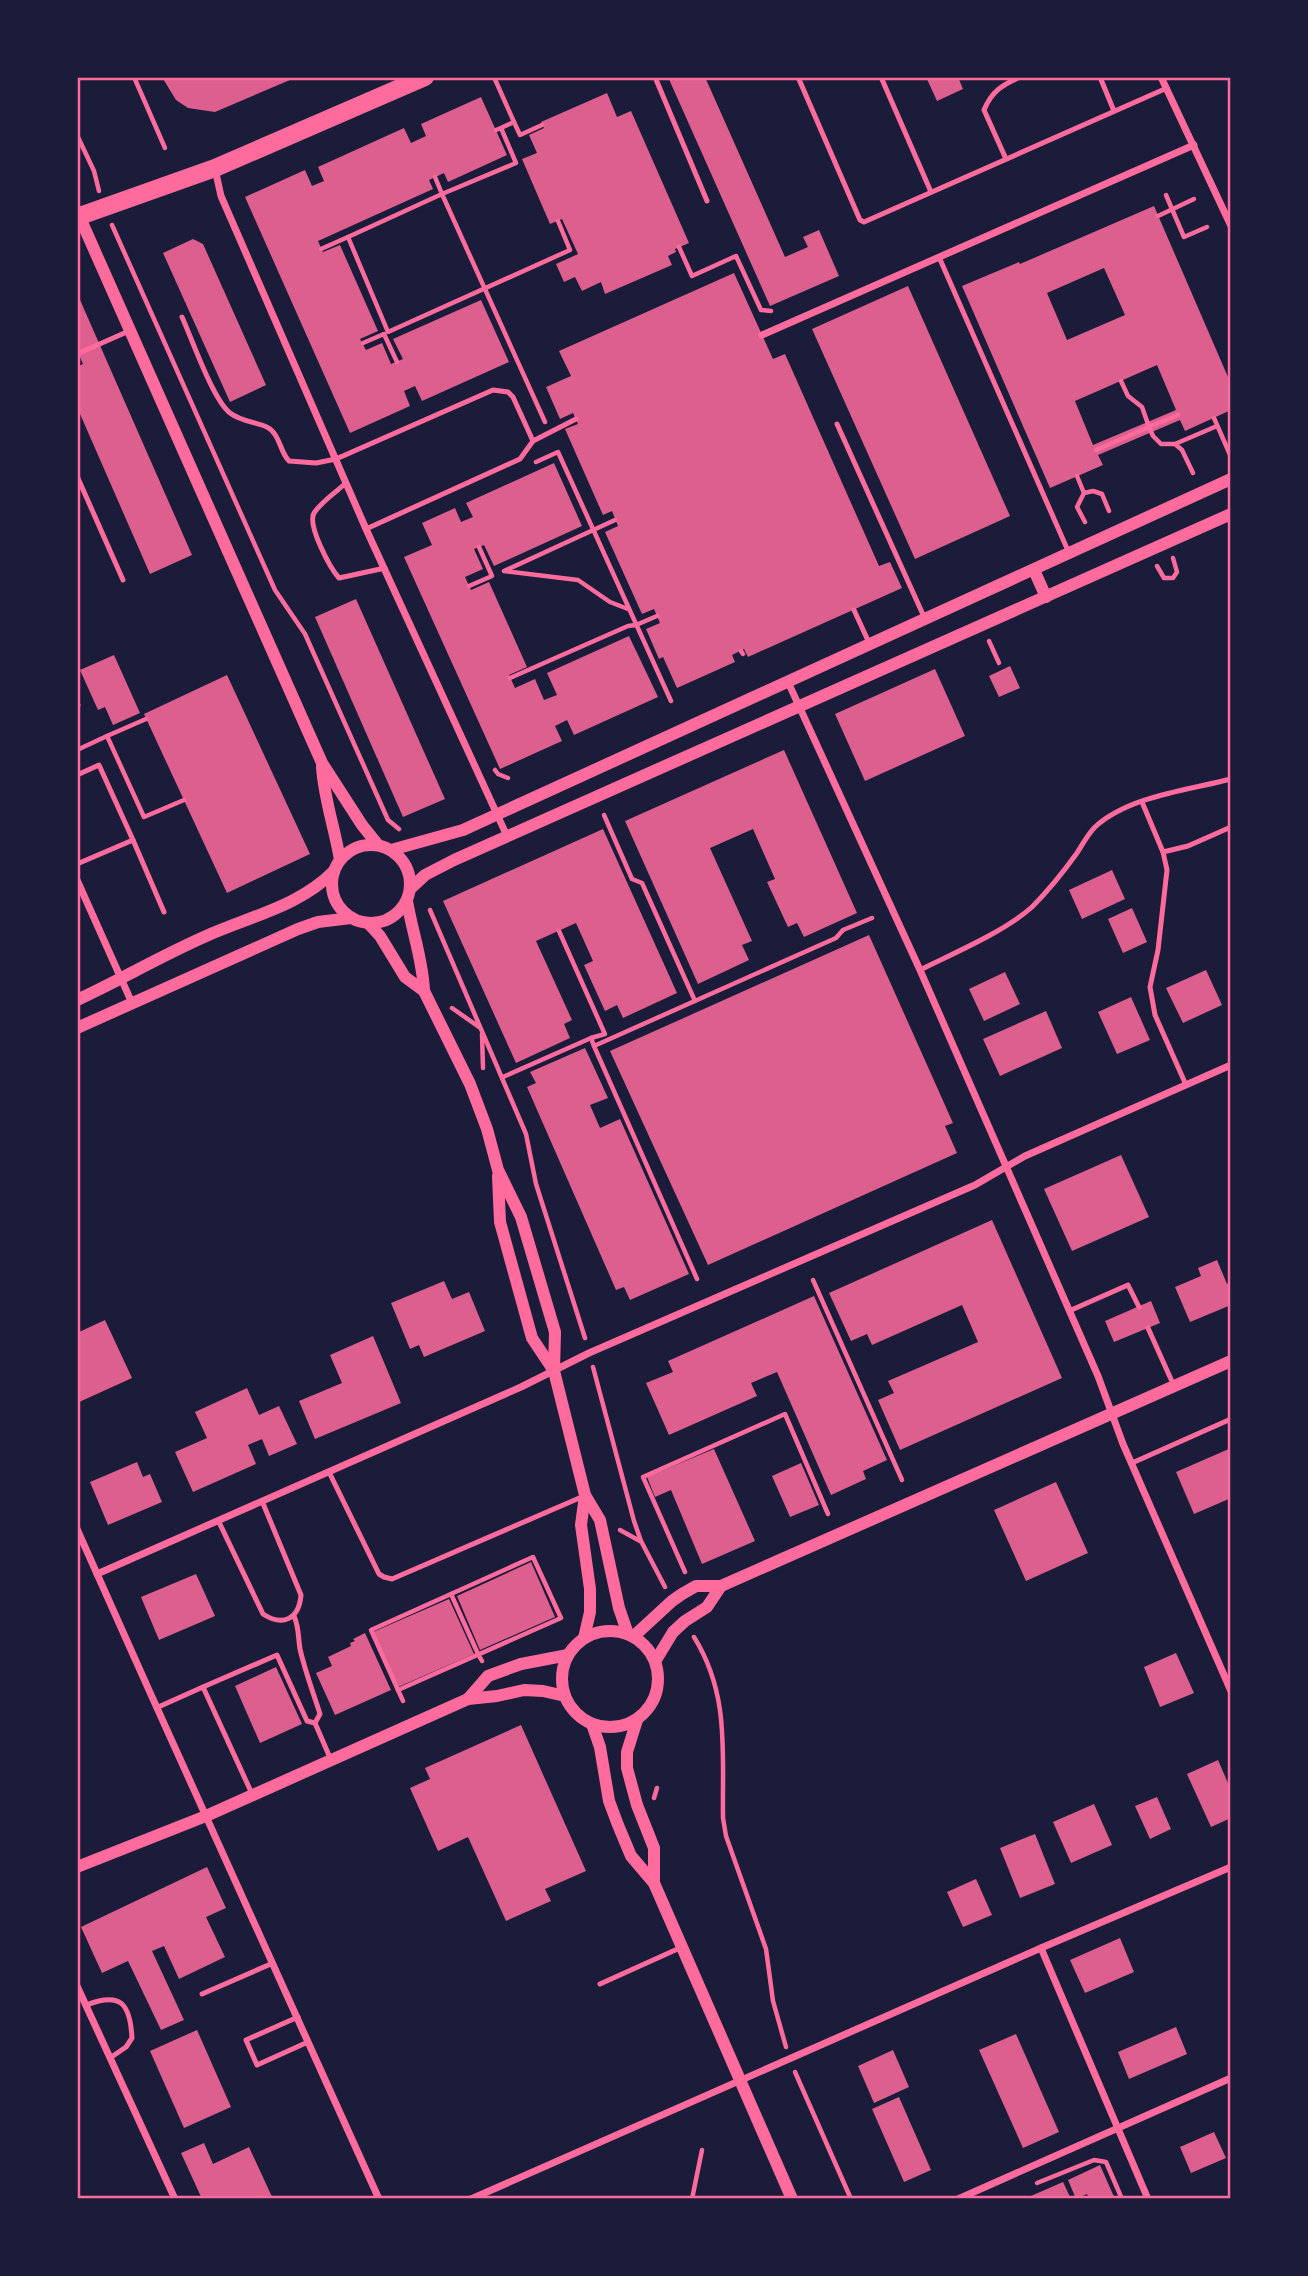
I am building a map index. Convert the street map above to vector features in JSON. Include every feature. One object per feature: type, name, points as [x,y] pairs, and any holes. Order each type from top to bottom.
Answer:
[{"type":"main road","points":[[78,214],[215,168],[425,77]]},
{"type":"street","points":[[1161,77],[1231,226]]},
{"type":"street","points":[[762,335],[1195,145]]},
{"type":"street","points":[[215,168],[222,196],[366,529],[507,836]]},
{"type":"street","points":[[78,214],[322,763],[378,845]]},
{"type":"street","points":[[391,850],[463,830],[498,815],[1231,480]]},
{"type":"street","points":[[411,888],[425,875],[507,836],[1231,514]]},
{"type":"street","points":[[1034,570],[1046,597]]},
{"type":"street","points":[[788,682],[920,970],[1098,1376],[1111,1414],[1231,1691]]},
{"type":"street","points":[[322,763],[324,788],[337,839],[333,894],[337,905],[351,918]]},
{"type":"street","points":[[77,1000],[122,980],[203,937],[284,905],[323,883],[357,847],[378,845],[391,850],[407,866],[411,888],[407,901],[391,919],[368,923],[351,918],[318,922],[77,1028]]},
{"type":"street","points":[[77,880],[132,1003]]},
{"type":"street","points":[[407,901],[424,972],[424,992]]},
{"type":"street","points":[[368,923],[380,936],[405,977],[424,992],[470,1084],[487,1129],[498,1170],[521,1217],[555,1332],[554,1371],[585,1495],[600,1520],[619,1608],[631,1635]]},
{"type":"street","points":[[97,1574],[589,1353],[975,1185],[1025,1156],[1231,1065]]},
{"type":"street","points":[[498,1170],[500,1222],[532,1338],[554,1371]]},
{"type":"street","points":[[631,1635],[672,1601],[696,1586],[721,1586],[1231,1361]]},
{"type":"street","points":[[584,1638],[590,1600],[581,1525],[585,1495]]},
{"type":"street","points":[[77,1529],[379,2199]]},
{"type":"street","points":[[656,1660],[673,1632],[707,1607],[721,1586]]},
{"type":"street","points":[[608,1630],[631,1635],[650,1650],[656,1660],[659,1674],[654,1700],[647,1711],[636,1720],[622,1726],[592,1724],[576,1713],[565,1696],[563,1668],[568,1655],[584,1638],[608,1630]]},
{"type":"street","points":[[468,1699],[488,1676],[521,1664],[568,1655]]},
{"type":"street","points":[[77,1867],[253,1796],[468,1699],[524,1690],[565,1696]]},
{"type":"street","points":[[636,1720],[627,1752],[627,1768],[631,1787],[654,1848],[654,1883]]},
{"type":"street","points":[[592,1724],[600,1747],[609,1801],[631,1856],[654,1883],[792,2199]]},
{"type":"street","points":[[471,2199],[1231,1867]]},
{"type":"street","points":[[1041,1948],[1148,2199]]},
{"type":"street","points":[[77,1986],[175,2199]]},
{"type":"street","points":[[960,2199],[1231,2078]]},
{"type":"lane","points":[[655,77],[707,201]]},
{"type":"lane","points":[[799,77],[861,222],[1167,88]]},
{"type":"lane","points":[[881,77],[931,192]]},
{"type":"lane","points":[[1006,159],[984,110],[989,97],[999,86],[1020,77]]},
{"type":"lane","points":[[1100,77],[1114,111]]},
{"type":"lane","points":[[939,257],[1069,553]]},
{"type":"lane","points":[[181,317],[219,401],[229,412],[245,422],[269,428],[289,461],[316,463],[336,459],[493,390],[508,392],[513,397],[533,442]]},
{"type":"lane","points":[[77,354],[130,331]]},
{"type":"lane","points":[[366,529],[510,466],[527,452],[533,442],[576,419]]},
{"type":"lane","points":[[837,424],[925,619]]},
{"type":"lane","points":[[77,476],[123,580]]},
{"type":"lane","points":[[346,483],[316,510],[312,517],[313,527],[332,571],[339,578],[385,568]]},
{"type":"lane","points":[[854,610],[870,645]]},
{"type":"lane","points":[[77,775],[99,765],[164,912]]},
{"type":"lane","points":[[920,970],[984,939],[1031,908],[1068,866],[1095,827],[1126,809],[1167,793],[1231,779]]},
{"type":"lane","points":[[1142,802],[1163,852],[1167,870],[1150,987],[1154,1014],[1186,1085]]},
{"type":"lane","points":[[1163,852],[1188,846],[1231,827]]},
{"type":"lane","points":[[77,864],[133,840]]},
{"type":"lane","points":[[1069,1311],[1128,1285],[1139,1307]]},
{"type":"lane","points":[[1148,1328],[1174,1386]]},
{"type":"lane","points":[[1132,1463],[1231,1419]]},
{"type":"lane","points":[[329,1472],[379,1574],[391,1579],[585,1495]]},
{"type":"lane","points":[[218,1520],[263,1614],[272,1620],[294,1616],[300,1607],[301,1595],[262,1502]]},
{"type":"lane","points":[[294,1616],[305,1669],[320,1714],[315,1723]]},
{"type":"lane","points":[[156,1708],[277,1656],[307,1721],[315,1723]]},
{"type":"lane","points":[[203,1688],[253,1796]]},
{"type":"lane","points":[[315,1723],[331,1760]]},
{"type":"lane","points":[[600,1984],[682,1947]]},
{"type":"lane","points":[[202,1994],[273,1963]]},
{"type":"lane","points":[[86,2005],[114,1998],[128,2013],[132,2038],[126,2047],[110,2058]]},
{"type":"lane","points":[[298,2017],[246,2040],[257,2064],[308,2042]]},
{"type":"path","points":[[134,77],[165,148]]},
{"type":"path","points":[[494,77],[520,135],[542,125]]},
{"type":"path","points":[[321,249],[516,163],[498,129],[514,122]]},
{"type":"path","points":[[77,135],[94,176]]},
{"type":"path","points":[[435,177],[545,422]]},
{"type":"path","points":[[1166,195],[1184,237],[1207,228]]},
{"type":"path","points":[[1158,216],[1194,200]]},
{"type":"path","points":[[363,344],[570,250],[558,221]]},
{"type":"path","points":[[348,237],[397,362]]},
{"type":"path","points":[[117,238],[275,590],[305,634],[388,820],[394,827],[408,830]]},
{"type":"path","points":[[679,247],[692,276],[736,256],[761,310],[771,311]]},
{"type":"path","points":[[1121,381],[1128,396],[1142,407],[1149,427],[1161,444],[1175,444],[1217,426]]},
{"type":"path","points":[[1096,450],[1178,415]]},
{"type":"path","points":[[1214,418],[1231,457]]},
{"type":"path","points":[[1175,444],[1182,450],[1193,473]]},
{"type":"path","points":[[533,463],[558,452],[671,701]]},
{"type":"path","points":[[1077,476],[1084,494]]},
{"type":"path","points":[[1085,522],[1077,507],[1084,494],[1093,491],[1102,494],[1110,510]]},
{"type":"path","points":[[469,586],[615,520]]},
{"type":"path","points":[[479,547],[492,576]]},
{"type":"path","points":[[1157,565],[1164,578],[1173,578],[1177,572],[1173,558]]},
{"type":"path","points":[[503,571],[578,580],[610,601],[629,609]]},
{"type":"path","points":[[510,678],[657,616]]},
{"type":"path","points":[[988,640],[999,663]]},
{"type":"path","points":[[77,750],[146,719]]},
{"type":"path","points":[[107,736],[144,817],[184,800]]},
{"type":"path","points":[[492,765],[498,774],[508,778]]},
{"type":"path","points":[[604,815],[632,879],[642,883],[695,1000]]},
{"type":"path","points":[[428,904],[526,1134],[536,1184],[584,1337]]},
{"type":"path","points":[[594,1046],[836,938],[842,930],[872,918]]},
{"type":"path","points":[[559,931],[608,1040]]},
{"type":"path","points":[[503,1077],[604,1032]]},
{"type":"path","points":[[591,1038],[697,1279]]},
{"type":"path","points":[[813,1280],[902,1480]]},
{"type":"path","points":[[594,1371],[634,1521],[668,1594]]},
{"type":"path","points":[[687,1577],[643,1477],[785,1414],[828,1514]]},
{"type":"path","points":[[398,1690],[561,1618],[533,1557],[371,1630],[398,1690],[403,1701]]},
{"type":"path","points":[[452,1594],[483,1665]]},
{"type":"path","points":[[691,1630],[708,1661],[718,1690],[722,1720],[723,1818],[726,1836],[766,1949],[773,2001],[785,2045]]},
{"type":"path","points":[[794,2071],[851,2199]]},
{"type":"path","points":[[692,2199],[702,2150]]},
{"type":"path","points":[[1025,2189],[1094,2161],[1106,2162],[1122,2199]]},
{"type":"building","points":[[162,77],[297,77],[215,112],[188,108],[176,100]]},
{"type":"building","points":[[668,77],[705,77],[785,257],[808,247],[803,237],[819,230],[839,276],[770,306]]},
{"type":"building","points":[[926,77],[958,77],[963,89],[937,101]]},
{"type":"building","points":[[607,93],[617,117],[631,111],[689,243],[675,249],[676,252],[668,256],[672,265],[605,294],[601,282],[582,291],[575,277],[564,282],[556,264],[578,254],[562,219],[550,224],[522,159],[537,153],[529,135],[544,128],[541,122]]},
{"type":"building","points":[[481,97],[507,155],[448,182],[444,173],[429,180],[433,189],[318,241],[323,252],[340,245],[378,331],[360,339],[366,350],[382,343],[391,364],[403,359],[393,339],[481,300],[509,362],[422,401],[415,386],[404,391],[410,406],[350,433],[245,197],[305,170],[312,186],[324,181],[318,167],[404,128],[411,143],[426,136],[421,124]]},
{"type":"building","points":[[1154,206],[1231,384],[1231,410],[1185,431],[1180,420],[1098,455],[1103,465],[1050,488],[962,286],[1019,262],[1020,264]],"holes":[[[1104,268],[1125,315],[1067,340],[1047,293]],[[1157,365],[1176,410],[1093,445],[1075,401]]]},
{"type":"building","points":[[193,239],[203,244],[266,385],[230,402],[163,253]]},
{"type":"building","points":[[734,273],[773,359],[785,354],[879,566],[890,562],[902,588],[748,657],[744,649],[732,655],[735,662],[677,688],[663,657],[659,659],[646,629],[660,623],[654,609],[642,614],[605,532],[618,526],[612,511],[603,515],[565,429],[578,424],[573,413],[560,419],[546,387],[571,376],[559,351]]},
{"type":"building","points":[[908,286],[1010,516],[915,559],[812,329]]},
{"type":"building","points":[[77,293],[192,555],[150,574],[77,407],[77,367],[83,364],[77,350]]},
{"type":"building","points":[[554,463],[582,526],[494,566],[484,545],[474,549],[483,569],[465,577],[471,590],[489,582],[527,667],[509,675],[515,688],[535,679],[544,700],[557,695],[547,673],[629,636],[658,697],[574,735],[567,720],[555,726],[562,741],[500,769],[404,557],[432,545],[422,523],[455,508],[461,522],[473,517],[466,503]]},
{"type":"building","points":[[356,599],[445,799],[403,817],[315,617]]},
{"type":"building","points":[[114,655],[140,713],[113,725],[105,707],[98,710],[80,670]]},
{"type":"building","points":[[1010,666],[1020,688],[999,697],[989,676]]},
{"type":"building","points":[[935,669],[965,736],[865,781],[835,714]]},
{"type":"building","points":[[227,675],[310,854],[227,893],[144,714]]},
{"type":"building","points":[[784,750],[857,913],[804,937],[797,923],[788,927],[767,882],[775,879],[753,829],[710,848],[752,941],[742,945],[749,960],[698,984],[625,821]]},
{"type":"building","points":[[603,829],[677,993],[623,1018],[617,1005],[605,1011],[584,965],[593,961],[576,923],[536,941],[572,1020],[564,1024],[570,1038],[516,1063],[443,901]]},
{"type":"building","points":[[1112,870],[1125,899],[1082,919],[1069,890]]},
{"type":"building","points":[[1132,908],[1147,942],[1123,953],[1108,919]]},
{"type":"building","points":[[869,935],[953,1123],[945,1126],[957,1153],[708,1265],[610,1051]]},
{"type":"building","points":[[1206,970],[1222,1005],[1183,1023],[1166,988]]},
{"type":"building","points":[[1005,972],[1020,1004],[984,1021],[969,989]]},
{"type":"building","points":[[1131,997],[1150,1040],[1117,1054],[1098,1012]]},
{"type":"building","points":[[1046,1011],[1062,1048],[1000,1076],[983,1039]]},
{"type":"building","points":[[585,1048],[608,1098],[590,1105],[600,1128],[620,1119],[689,1274],[630,1300],[624,1287],[616,1290],[527,1087],[536,1083],[530,1072]]},
{"type":"building","points":[[1121,1155],[1149,1217],[1072,1251],[1044,1189]]},
{"type":"building","points":[[992,1220],[1062,1378],[900,1450],[878,1400],[894,1393],[888,1381],[978,1342],[962,1305],[872,1345],[867,1334],[851,1341],[829,1293]]},
{"type":"building","points":[[1217,1260],[1227,1284],[1231,1282],[1231,1305],[1190,1322],[1175,1287],[1201,1276],[1198,1268]]},
{"type":"building","points":[[444,1281],[452,1299],[469,1292],[485,1331],[424,1357],[419,1345],[410,1349],[391,1303]]},
{"type":"building","points":[[814,1296],[887,1460],[863,1471],[866,1479],[831,1495],[777,1372],[751,1383],[757,1396],[669,1435],[646,1383],[673,1372],[668,1361]]},
{"type":"building","points":[[1151,1301],[1160,1323],[1114,1342],[1105,1321]]},
{"type":"building","points":[[105,1320],[132,1378],[77,1403],[77,1333]]},
{"type":"building","points":[[373,1336],[401,1403],[315,1439],[299,1401],[342,1383],[330,1355]]},
{"type":"building","points":[[247,1388],[259,1415],[279,1406],[297,1444],[269,1456],[262,1439],[248,1445],[256,1464],[193,1492],[175,1452],[207,1438],[195,1412]]},
{"type":"building","points":[[1231,1448],[1231,1498],[1194,1514],[1176,1472]]},
{"type":"building","points":[[714,1449],[755,1541],[702,1564],[671,1490],[655,1497],[647,1477]]},
{"type":"building","points":[[137,1462],[143,1477],[150,1474],[162,1502],[108,1525],[90,1482]]},
{"type":"building","points":[[801,1463],[819,1505],[790,1517],[772,1476]]},
{"type":"building","points":[[1056,1482],[1088,1553],[1026,1581],[994,1510]]},
{"type":"building","points":[[531,1562],[555,1617],[480,1650],[457,1596]]},
{"type":"building","points":[[196,1574],[215,1616],[159,1640],[141,1597]]},
{"type":"building","points":[[449,1599],[474,1654],[398,1687],[373,1632]]},
{"type":"building","points":[[365,1633],[391,1690],[335,1715],[316,1673],[332,1666],[328,1657],[351,1646],[350,1643],[355,1641],[353,1639]]},
{"type":"building","points":[[1176,1653],[1194,1693],[1160,1707],[1144,1667]]},
{"type":"building","points":[[276,1667],[302,1724],[260,1743],[235,1686]]},
{"type":"building","points":[[521,1725],[586,1871],[545,1889],[551,1901],[506,1921],[468,1837],[438,1851],[410,1788],[430,1779],[425,1768]]},
{"type":"building","points":[[1218,1760],[1231,1790],[1231,1818],[1211,1827],[1187,1774]]},
{"type":"building","points":[[1157,1797],[1171,1829],[1150,1839],[1135,1806]]},
{"type":"building","points":[[1094,1804],[1112,1845],[1071,1863],[1053,1822]]},
{"type":"building","points":[[1035,1834],[1055,1884],[1020,1898],[1000,1848]]},
{"type":"building","points":[[207,1867],[226,1908],[206,1917],[225,1957],[179,1979],[164,1946],[152,1951],[184,2020],[161,2030],[128,1961],[102,1973],[81,1927]]},
{"type":"building","points":[[976,1879],[992,1915],[963,1927],[947,1892]]},
{"type":"building","points":[[1120,1938],[1134,1972],[1085,1993],[1070,1960]]},
{"type":"building","points":[[1176,2027],[1187,2054],[1129,2079],[1118,2052]]},
{"type":"building","points":[[197,2030],[231,2107],[184,2128],[150,2051]]},
{"type":"building","points":[[1016,2034],[1059,2132],[1023,2148],[979,2050]]},
{"type":"building","points":[[893,2050],[909,2087],[874,2103],[858,2066]]},
{"type":"building","points":[[899,2097],[931,2170],[904,2182],[872,2109]]},
{"type":"building","points":[[1214,2132],[1226,2158],[1191,2173],[1180,2147]]},
{"type":"building","points":[[204,2143],[213,2164],[249,2147],[273,2199],[202,2199],[181,2153]]},
{"type":"building","points":[[1100,2165],[1115,2199],[1089,2199],[1087,2194],[1076,2199],[1068,2180]]},
{"type":"building","points":[[1063,2182],[1071,2199],[1024,2199]]}]
